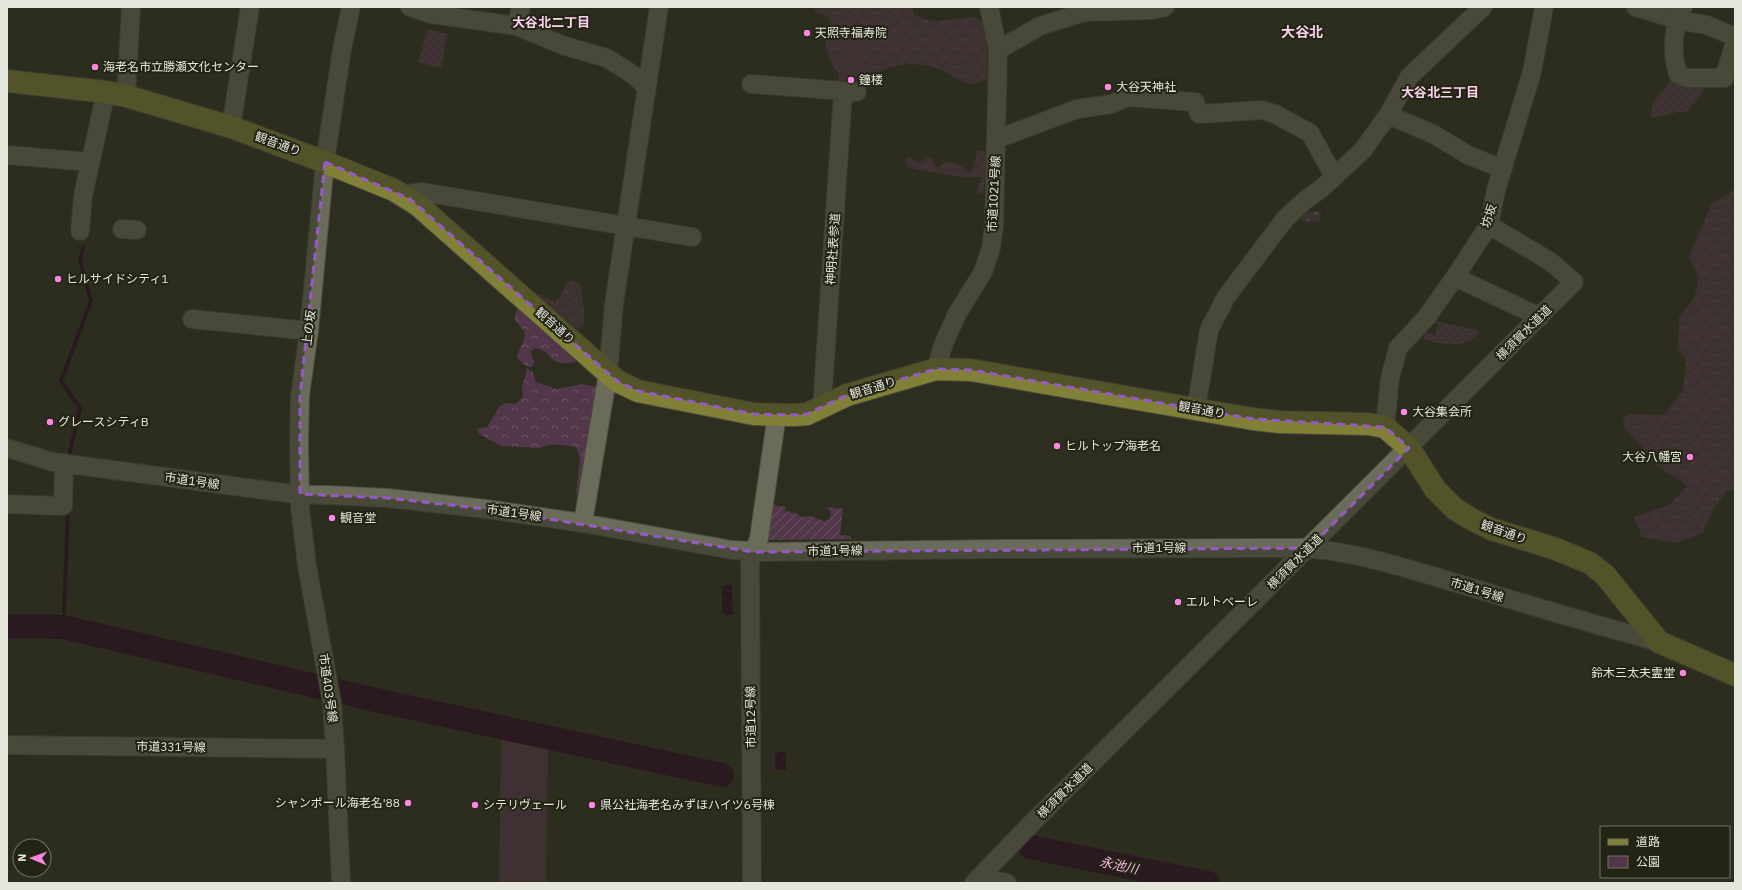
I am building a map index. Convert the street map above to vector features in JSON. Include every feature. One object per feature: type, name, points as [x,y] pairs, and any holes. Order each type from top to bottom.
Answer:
[{"type":"main road","name":"観音通り","points":[[7,81],[116,94],[231,127],[325,162],[402,194],[418,205],[617,381],[638,391],[754,414],[807,414],[847,396],[936,369],[971,370],[1280,422],[1368,424],[1385,426],[1409,448],[1440,495],[1465,516],[1491,529],[1569,554],[1596,566],[1659,642],[1735,675]]},
{"type":"street","points":[[80,230],[83,196],[90,162],[116,94],[131,7]]},
{"type":"street","points":[[231,127],[250,7]]},
{"type":"street","name":"上の坂","points":[[300,494],[298,442],[300,396],[309,330],[325,162],[342,49],[351,7]]},
{"type":"street","points":[[410,7],[431,14],[516,26],[565,46],[607,58],[635,76],[647,88]]},
{"type":"street","points":[[516,26],[521,7]]},
{"type":"street","points":[[583,523],[608,372],[614,304],[659,7]]},
{"type":"street","name":"市道1021号線","points":[[936,369],[944,343],[957,314],[983,272],[991,248],[994,226],[998,50],[989,7]]},
{"type":"street","points":[[998,50],[1040,26],[1085,12],[1152,10],[1165,7]]},
{"type":"street","points":[[1196,409],[1209,330],[1226,297],[1285,219],[1303,202],[1322,188],[1363,150],[1388,115],[1409,78],[1483,7]]},
{"type":"street","name":"坊坂","points":[[1385,426],[1390,378],[1398,348],[1426,318],[1456,277],[1489,225],[1502,169],[1532,72],[1544,7]]},
{"type":"street","points":[[1636,7],[1680,13],[1735,36]]},
{"type":"street","points":[[1680,13],[1674,32],[1674,58],[1678,74],[1687,78],[1724,78],[1735,42]]},
{"type":"street","name":"神明社表参道","points":[[752,84],[850,92],[822,406]]},
{"type":"street","points":[[997,139],[1077,109],[1112,104],[1127,97],[1195,102],[1199,114],[1262,110],[1275,114],[1310,133],[1334,176]]},
{"type":"street","points":[[1388,115],[1433,134],[1468,155],[1502,169]]},
{"type":"street","points":[[7,155],[90,162]]},
{"type":"street","points":[[402,194],[422,192],[692,237]]},
{"type":"street","name":"横須賀水道道","points":[[977,880],[1012,843],[1574,282],[1552,262],[1489,225]]},
{"type":"street","points":[[1456,277],[1540,317]]},
{"type":"street","points":[[201,316],[309,330]]},
{"type":"street","name":"市道12号線","points":[[752,883],[750,563],[759,538],[777,414]]},
{"type":"street","name":"市道1号線","points":[[7,448],[53,462],[233,487],[300,494],[388,498],[486,509],[583,523],[732,550],[754,552],[1001,548],[1309,548],[1345,552],[1379,560],[1659,642]]},
{"type":"street","points":[[7,504],[63,506],[64,463]]},
{"type":"street","name":"市道403号線","points":[[300,494],[307,566],[331,696],[341,883]]},
{"type":"street","name":"市道331号線","points":[[7,745],[335,749]]},
{"type":"street","points":[[977,880],[1007,883]]},
{"type":"highlighted area","points":[[325,162],[410,199],[617,381],[638,391],[754,414],[794,415],[807,414],[847,395],[936,369],[971,370],[1253,419],[1385,427],[1409,448],[1309,548],[754,552],[486,509],[388,498],[300,494],[300,396]]},
{"type":"green space","points":[[814,7],[913,7],[913,13],[919,17],[934,21],[975,17],[986,24],[987,79],[980,83],[973,84],[959,80],[940,69],[915,64],[890,67],[870,76],[840,76],[832,63],[827,50],[826,36],[831,22],[827,16],[815,11]]},
{"type":"green space","points":[[428,29],[447,34],[441,68],[418,62]]},
{"type":"green space","points":[[840,38],[864,38],[860,86],[838,88]]},
{"type":"green space","points":[[1675,76],[1710,83],[1686,112],[1678,112],[1653,118],[1650,115],[1653,103]]},
{"type":"green space","points":[[983,150],[987,156],[983,194],[978,193],[977,189],[982,178],[980,177],[944,175],[908,167],[905,161],[907,157],[911,157],[915,162],[922,162],[926,156],[928,156],[933,159],[935,167],[940,167],[940,165],[948,163],[955,163],[968,172],[972,172],[977,151]]},
{"type":"green space","points":[[1735,189],[1735,490],[1726,491],[1712,512],[1702,533],[1676,543],[1642,537],[1634,517],[1668,506],[1688,486],[1655,464],[1640,444],[1625,429],[1623,418],[1630,414],[1664,415],[1683,390],[1686,360],[1678,349],[1679,317],[1694,299],[1699,278],[1689,257],[1711,205]]},
{"type":"green space","points":[[1303,211],[1321,212],[1320,222],[1302,221]]},
{"type":"green space","points":[[567,281],[574,281],[581,286],[585,322],[582,327],[577,328],[566,326],[580,355],[575,362],[559,362],[555,361],[542,350],[536,348],[531,351],[532,358],[535,362],[532,367],[526,366],[517,358],[525,332],[515,320],[518,308],[522,300],[532,291],[555,302],[561,296]]},
{"type":"green space","points":[[1431,320],[1480,331],[1469,341],[1455,344],[1439,343],[1424,339],[1425,332],[1435,335],[1438,325],[1431,322]]},
{"type":"green space","points":[[527,369],[532,371],[536,382],[557,389],[582,384],[596,387],[598,394],[582,484],[576,496],[580,458],[576,447],[554,444],[539,448],[501,446],[479,434],[477,429],[487,427],[500,406],[506,403],[516,404],[523,396],[522,387]]},
{"type":"green space","points":[[772,505],[786,507],[785,511],[796,513],[801,517],[810,516],[824,521],[829,519],[831,516],[830,510],[826,507],[843,509],[840,535],[851,536],[851,539],[769,540],[767,537]]},
{"type":"green space","points":[[501,740],[548,746],[546,883],[499,883]]},
{"type":"water","points":[[722,585],[732,585],[733,615],[722,615]]},
{"type":"water","points":[[775,752],[786,752],[786,770],[775,770]]},
{"type":"waterway","points":[[70,452],[80,408],[61,381],[91,301],[80,261],[83,247]]},
{"type":"waterway","points":[[64,613],[68,510]]},
{"type":"waterway","points":[[7,626],[63,627],[380,701],[722,775]]},
{"type":"waterway","name":"永池川","points":[[1030,847],[1208,883]]},
{"type":"place","name":"天照寺福寿院","points":[[807,33]]},
{"type":"place","name":"海老名市立勝瀬文化センター","points":[[95,67]]},
{"type":"place","name":"鐘楼","points":[[851,80]]},
{"type":"place","name":"大谷天神社","points":[[1108,87]]},
{"type":"place","name":"ヒルサイドシティ1","points":[[58,279]]},
{"type":"place","name":"大谷集会所","points":[[1404,412]]},
{"type":"place","name":"グレースシティB","points":[[50,422]]},
{"type":"place","name":"ヒルトップ海老名","points":[[1057,446]]},
{"type":"place","name":"大谷八幡宮","points":[[1690,457]]},
{"type":"place","name":"観音堂","points":[[332,518]]},
{"type":"place","name":"エルトベーレ","points":[[1178,602]]},
{"type":"place","name":"鈴木三太夫霊堂","points":[[1683,673]]},
{"type":"place","name":"シャンポール海老名'88","points":[[408,803]]},
{"type":"place","name":"シテリヴェール","points":[[475,805]]},
{"type":"place","name":"県公社海老名みずほハイツ6号棟","points":[[592,805]]},
{"type":"district","name":"大谷北二丁目","points":[[551,22]]},
{"type":"district","name":"大谷北","points":[[1302,32]]},
{"type":"district","name":"大谷北三丁目","points":[[1440,92]]}]
